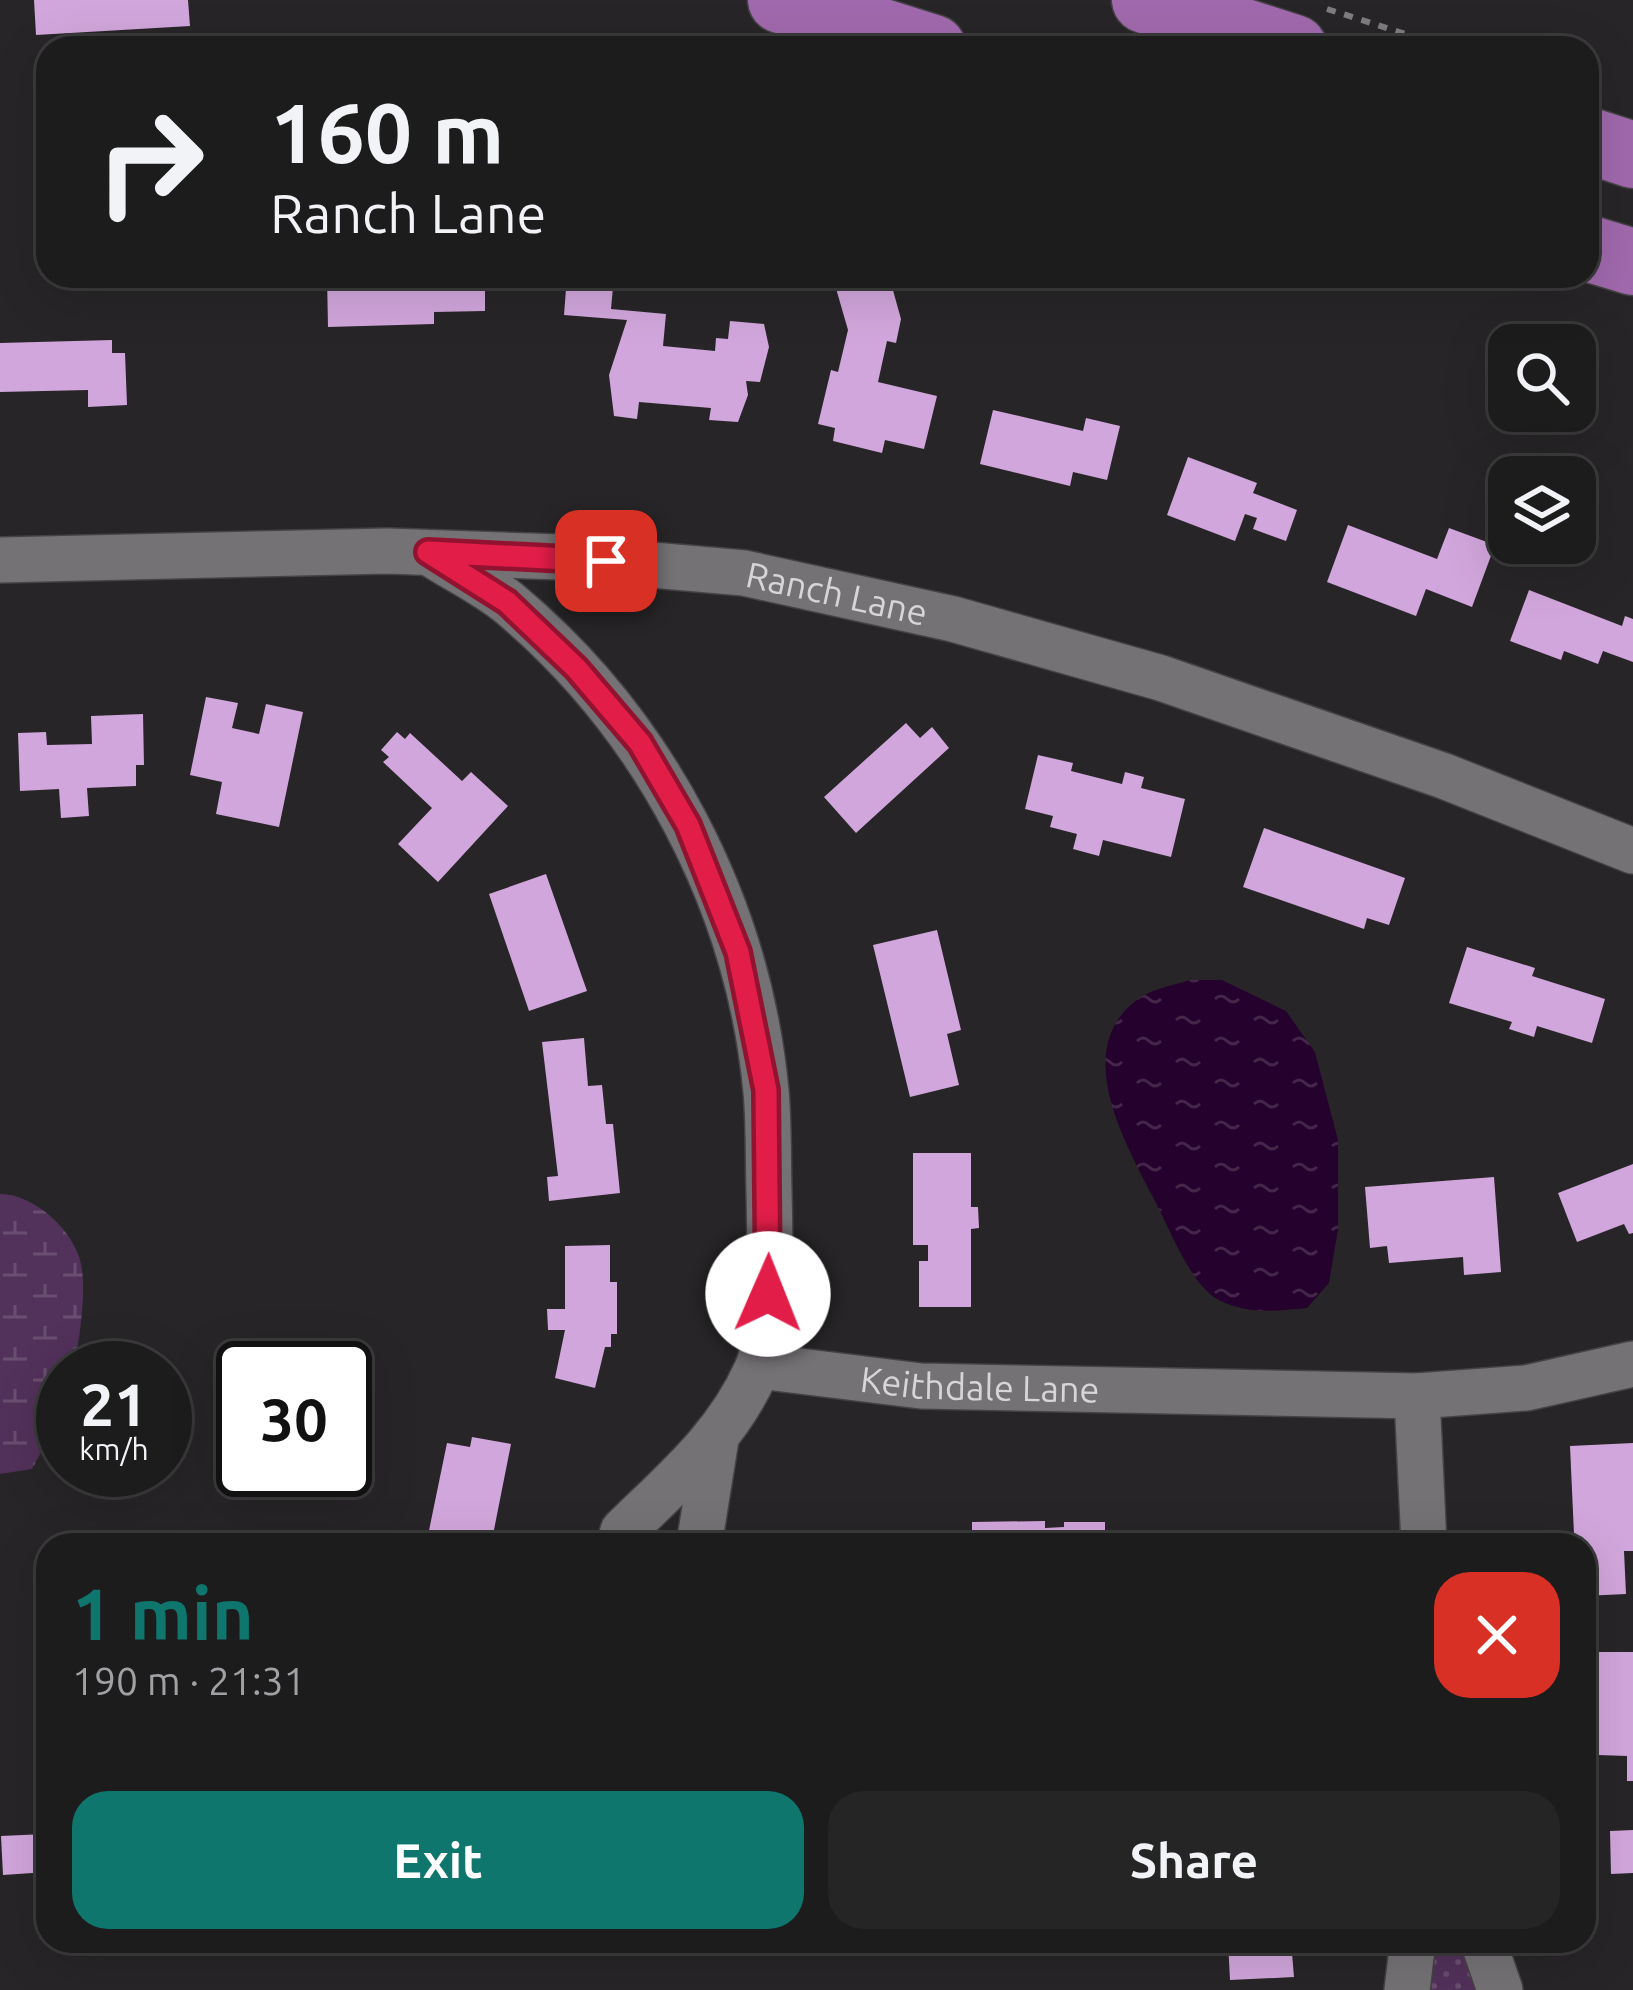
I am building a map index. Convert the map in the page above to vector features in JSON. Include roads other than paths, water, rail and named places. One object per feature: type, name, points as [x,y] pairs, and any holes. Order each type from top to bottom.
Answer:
[{"type":"highway","points":[[781,0],[895,36]]},
{"type":"highway","points":[[1145,0],[1309,28]]},
{"type":"highway","points":[[1599,144],[1633,155]]},
{"type":"highway","points":[[1599,252],[1633,262]]},
{"type":"street","name":"Ranch Lane","points":[[0,560],[428,552],[560,557],[744,573],[953,619],[1161,678],[1444,776],[1633,851]]},
{"type":"street","points":[[428,552],[507,602],[576,668],[640,743],[688,825],[738,952],[766,1090],[769,1276],[759,1366],[716,1439],[622,1533]]},
{"type":"street","name":"Keithdale Lane","points":[[759,1366],[921,1386],[1417,1396],[1526,1388],[1633,1364]]},
{"type":"street","points":[[1417,1396],[1423,1533]]},
{"type":"street","points":[[701,1533],[716,1439]]},
{"type":"street","points":[[1407,1990],[1412,1953]]},
{"type":"street","points":[[1487,1953],[1500,1990]]},
{"type":"water","points":[[1190,980],[1222,980],[1286,1011],[1315,1052],[1338,1140],[1338,1230],[1329,1283],[1307,1308],[1250,1310],[1208,1292],[1183,1258],[1111,1102],[1107,1046],[1117,1021],[1143,996]]}]
